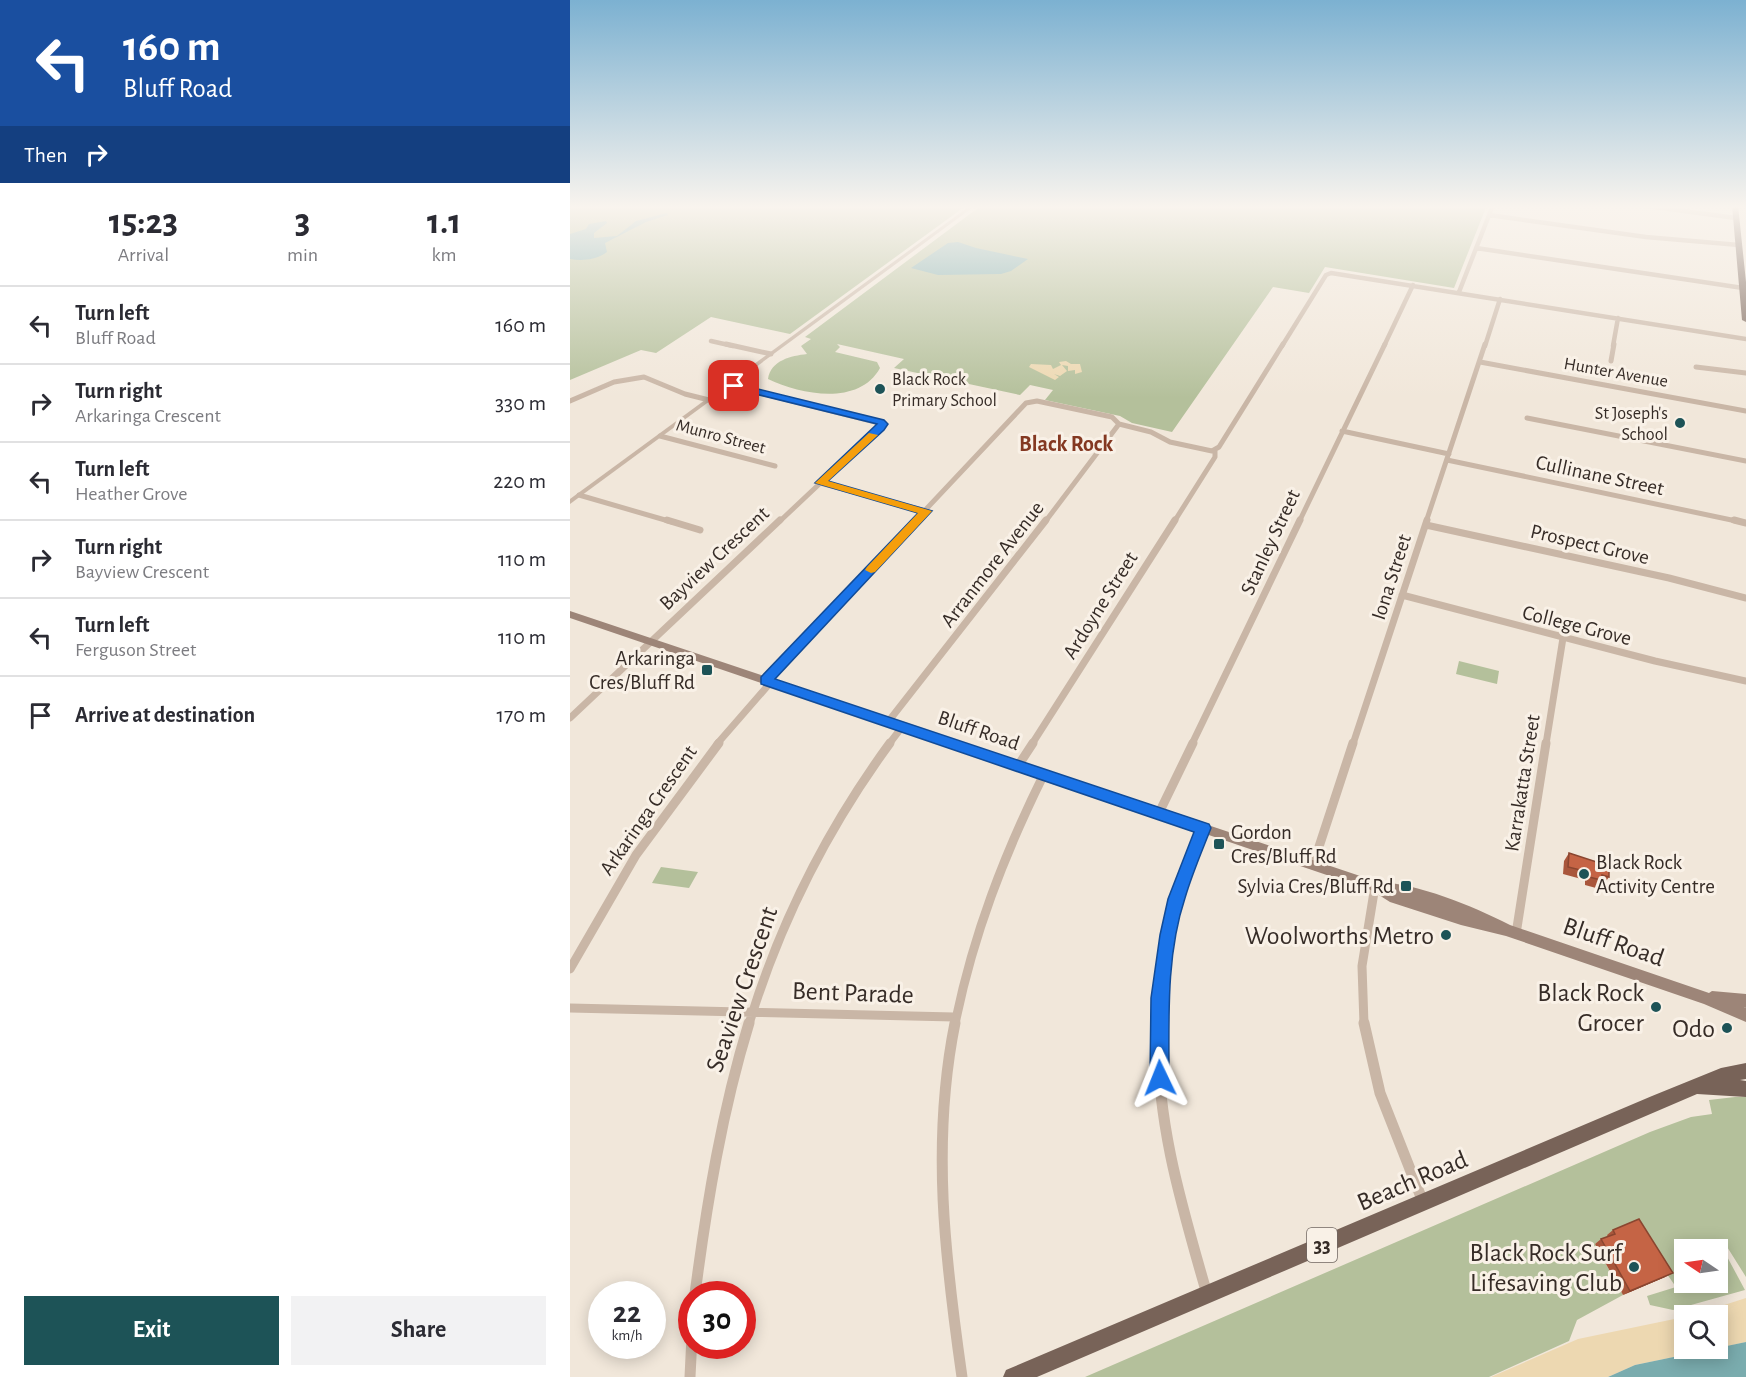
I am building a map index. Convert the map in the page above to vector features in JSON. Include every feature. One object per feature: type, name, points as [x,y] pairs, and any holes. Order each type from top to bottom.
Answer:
[{"type":"main road","points":[[1744,283],[1746,320]]},
{"type":"main road","name":"Bluff Road","points":[[570,614],[1375,886],[1390,896],[1461,920],[1511,932],[1706,998],[1746,1015]]},
{"type":"main road","name":"Bluff Road","points":[[1706,998],[1746,1001]]},
{"type":"main road","name":"Beach Road","points":[[1013,1377],[1721,1076],[1746,1071]]},
{"type":"main road","name":"Beach Road","points":[[1699,1087],[1746,1089]]},
{"type":"street","points":[[570,502],[886,269]]},
{"type":"street","points":[[1459,292],[1468,269]]},
{"type":"street","points":[[1639,269],[1744,283]]},
{"type":"street","name":"Ardoyne Street","points":[[1017,766],[1215,457],[1214,451],[1326,275],[1330,273],[1413,285]]},
{"type":"street","points":[[1413,285],[1746,338]]},
{"type":"street","name":"Stanley Street","points":[[1159,813],[1413,285]]},
{"type":"street","name":"Iona Street","points":[[1313,865],[1500,299]]},
{"type":"street","points":[[1611,361],[1618,318]]},
{"type":"street","points":[[711,341],[771,354]]},
{"type":"street","name":"Hunter Avenue","points":[[1480,362],[1746,411]]},
{"type":"street","points":[[1696,367],[1746,373]]},
{"type":"street","points":[[570,401],[614,382],[644,377],[659,381],[685,394],[709,400]]},
{"type":"street","name":"Bayview Crescent","points":[[570,718],[883,424],[729,385]]},
{"type":"street","name":"Arkaringa Crescent","points":[[570,969],[608,900],[665,811],[697,767],[769,681],[1023,404],[1030,401],[1112,417],[1118,425]]},
{"type":"street","points":[[1527,418],[1746,461]]},
{"type":"street","points":[[1118,425],[1151,432],[1170,442],[1214,451]]},
{"type":"street","name":"Arranmore Avenue","points":[[888,722],[1118,425]]},
{"type":"street","name":"Cullinane Street","points":[[1342,431],[1448,457],[1746,523]]},
{"type":"street","name":"Munro Street","points":[[660,436],[775,466]]},
{"type":"street","points":[[820,483],[926,511]]},
{"type":"street","points":[[579,495],[700,530]]},
{"type":"street","name":"Prospect Grove","points":[[1426,525],[1669,578],[1746,598]]},
{"type":"street","name":"College Grove","points":[[1402,595],[1563,638],[1746,681]]},
{"type":"street","name":"Karrakatta Street","points":[[1511,932],[1563,638]]},
{"type":"street","name":"Seaview Crescent","points":[[697,1281],[710,1177],[732,1081],[752,1012],[788,916],[825,842],[855,792],[902,727]]},
{"type":"street","points":[[962,1377],[949,1293],[942,1203],[944,1105],[954,1017],[969,954],[987,895],[1044,774]]},
{"type":"street","points":[[1204,828],[1176,899],[1168,935],[1160,998],[1158,1058],[1163,1119],[1174,1180],[1207,1294]]},
{"type":"street","points":[[1375,886],[1361,976],[1365,1033],[1379,1092],[1424,1202]]},
{"type":"street","name":"Bent Parade","points":[[570,1008],[954,1017]]},
{"type":"street","points":[[690,1377],[691,1359]]},
{"type":"green space","points":[[570,269],[879,269],[790,334],[711,317],[656,353],[641,350],[570,380]]},
{"type":"green space","points":[[896,269],[1324,269],[1309,293],[1273,287],[1172,432],[1132,423],[1120,416],[1045,400],[1053,390],[1030,385],[1020,395],[894,368],[904,359],[837,344],[840,347],[835,352],[877,362],[880,368],[871,380],[858,388],[829,394],[813,393],[768,379],[777,363],[807,354],[801,346],[811,339],[805,337]]},
{"type":"green space","points":[[1339,269],[1461,269],[1454,288]]},
{"type":"green space","points":[[1459,661],[1499,671],[1497,684],[1456,674]]},
{"type":"green space","points":[[661,867],[698,872],[689,888],[652,883]]},
{"type":"green space","points":[[1746,1097],[1746,1277],[1728,1248],[1728,1239],[1674,1239],[1674,1284],[1632,1224],[1595,1244],[1623,1295],[1577,1320],[1569,1341],[1489,1377],[1085,1377],[1650,1132],[1691,1117],[1712,1114],[1709,1100]]},
{"type":"green space","points":[[1728,1258],[1745,1290],[1691,1305],[1674,1305],[1673,1310],[1650,1305],[1647,1296],[1674,1288],[1674,1293],[1728,1293]]},
{"type":"sand","points":[[1066,361],[1071,364],[1080,364],[1082,372],[1075,374],[1075,370],[1068,371],[1068,366],[1062,365],[1067,371],[1060,376],[1054,374],[1059,377],[1055,380],[1029,367],[1031,364],[1051,365],[1053,369],[1061,365],[1059,362]]},
{"type":"sand","points":[[1746,1298],[1746,1342],[1728,1346],[1728,1305],[1724,1305]]},
{"type":"sand","points":[[1674,1319],[1674,1357],[1635,1365],[1608,1377],[1491,1377],[1578,1339]]},
{"type":"water","points":[[916,269],[1013,269],[1001,274],[938,275]]},
{"type":"water","points":[[1746,1342],[1746,1377],[1608,1377],[1635,1365],[1674,1357],[1674,1359],[1728,1359],[1728,1346]]},
{"type":"building","points":[[1569,853],[1609,866],[1609,877],[1602,875],[1601,880],[1589,877],[1589,872],[1568,867]]},
{"type":"building","name":"Black Rock Surf Lifesaving Club","points":[[1639,1219],[1673,1273],[1630,1291],[1601,1239],[1615,1234],[1613,1230]]},
{"type":"slow traffic","points":[[871,570],[926,511],[820,483],[873,435]]},
{"type":"place","name":"Black Rock Primary School","points":[[880,389]]},
{"type":"place","name":"St Joseph's School","points":[[1680,423]]},
{"type":"place","name":"Arkaringa Cres/Bluff Rd","points":[[707,670]]},
{"type":"place","name":"Gordon Cres/Bluff Rd","points":[[1219,844]]},
{"type":"place","name":"Black Rock Activity Centre","points":[[1584,874]]},
{"type":"place","name":"Sylvia Cres/Bluff Rd","points":[[1406,886]]},
{"type":"place","name":"Woolworths Metro","points":[[1446,935]]},
{"type":"place","name":"Black Rock Grocer","points":[[1656,1007]]},
{"type":"place","name":"Odo","points":[[1727,1028]]},
{"type":"place","name":"Black Rock Surf Lifesaving Club","points":[[1634,1267]]},
{"type":"district","name":"Black Rock","points":[[1066,443]]},
{"type":"route","points":[[734,386],[881,422],[883,424],[881,428],[820,483],[926,511],[766,681],[1204,828],[1176,899],[1168,935],[1160,998],[1158,1058],[1160,1078]]}]
